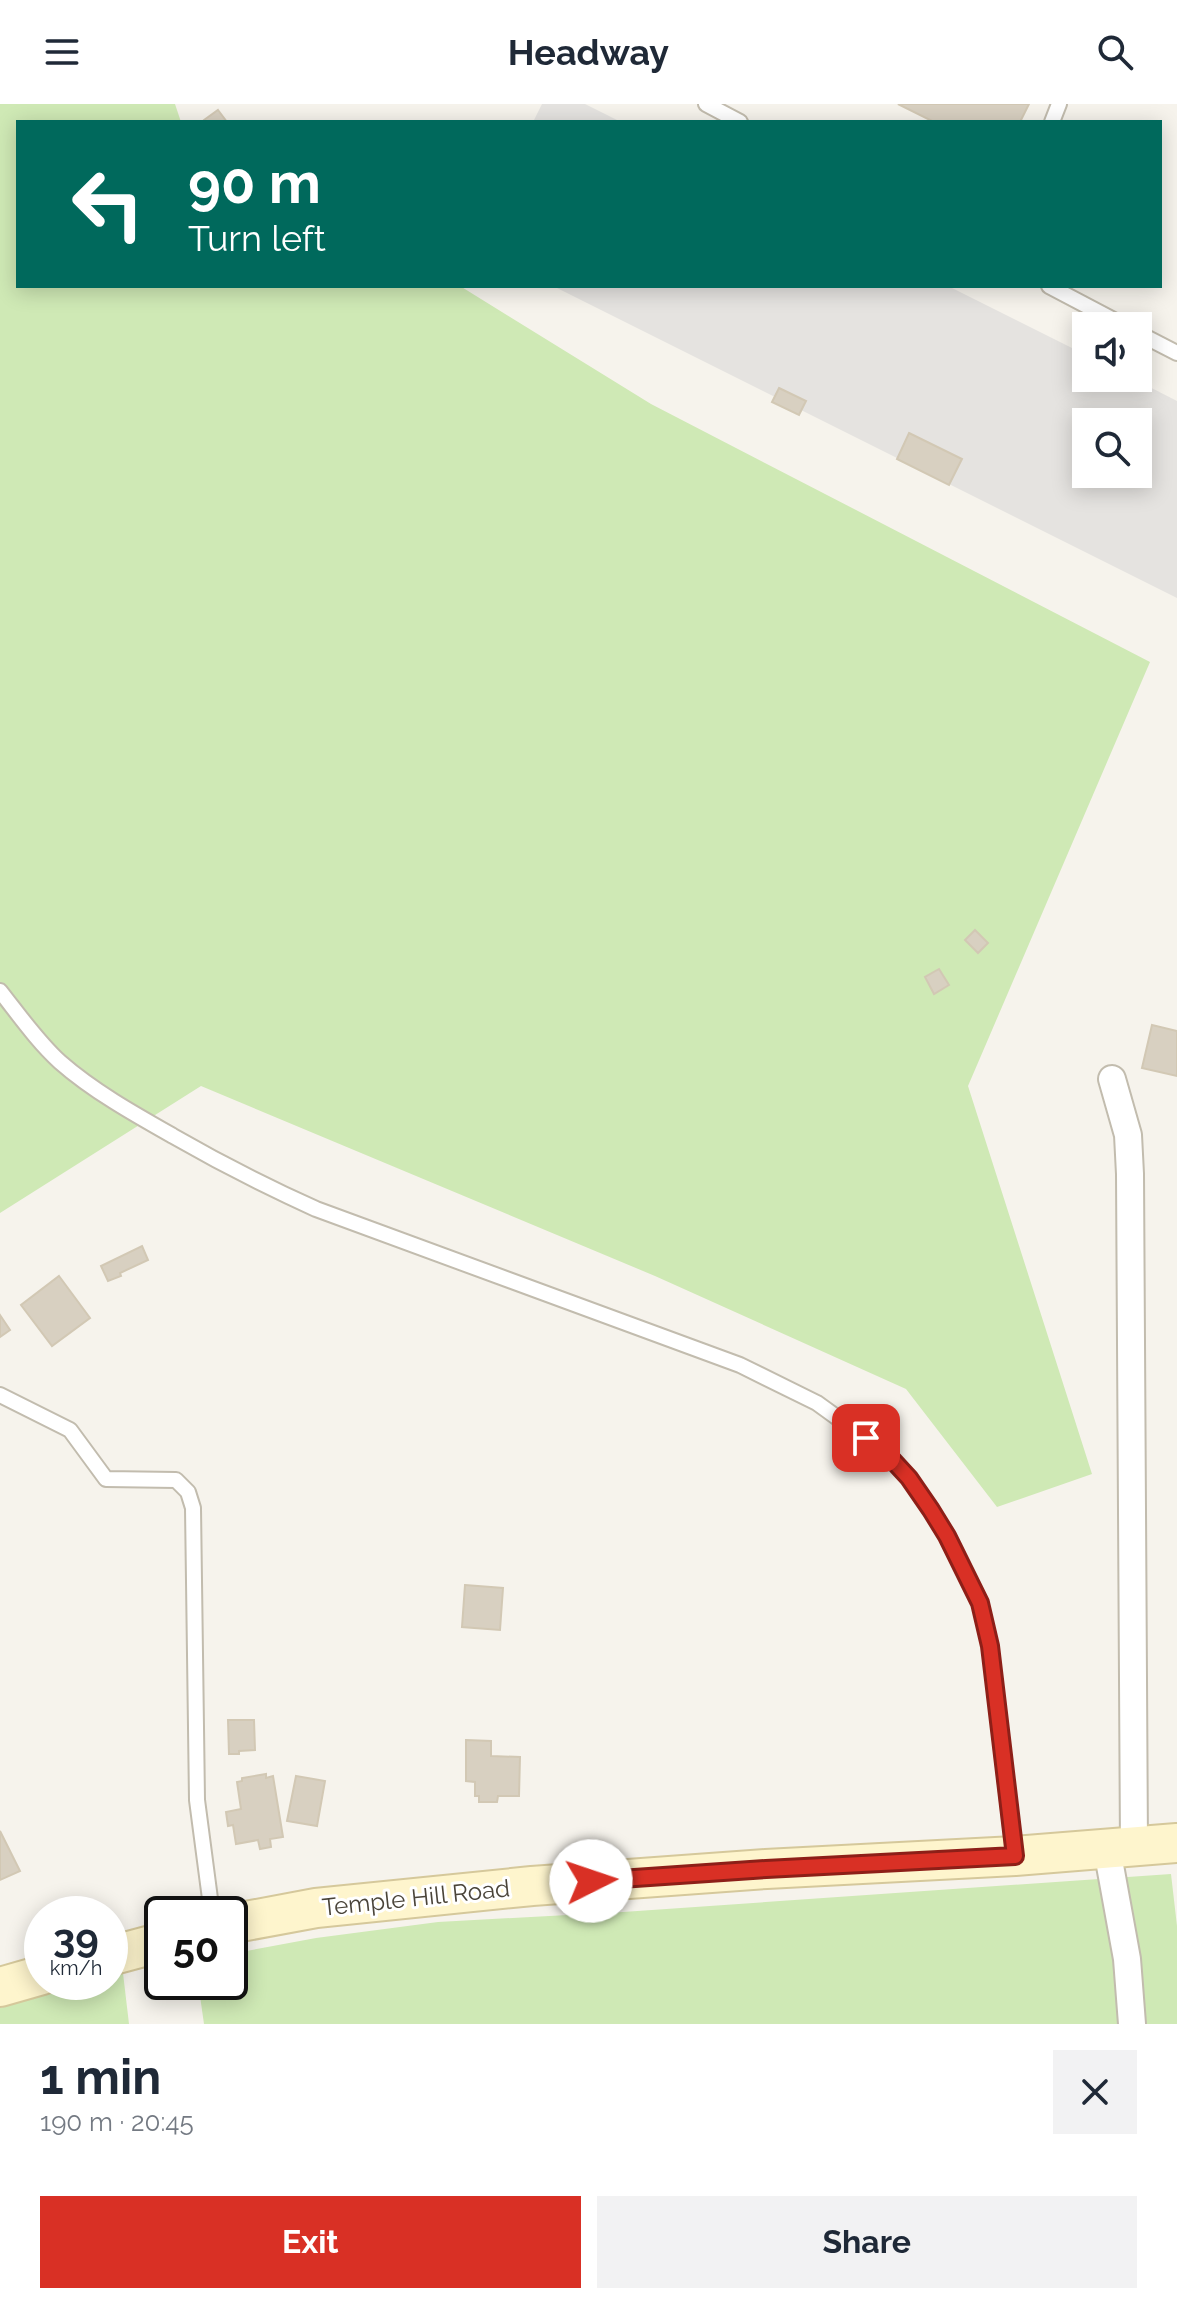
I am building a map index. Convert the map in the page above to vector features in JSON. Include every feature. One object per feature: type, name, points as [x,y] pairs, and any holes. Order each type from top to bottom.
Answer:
[{"type":"main road","name":"Temple Hill Road","points":[[248,1921],[316,1908],[532,1886],[1177,1843]]},
{"type":"main road","points":[[0,1987],[24,1980]]},
{"type":"street","points":[[1112,1079],[1128,1135],[1130,1174],[1121,1848],[1132,2024]]},
{"type":"lane","points":[[706,104],[736,120]]},
{"type":"lane","points":[[1053,288],[1098,312]]},
{"type":"lane","points":[[1152,340],[1177,353]]},
{"type":"lane","points":[[0,991],[39,1040],[79,1076],[147,1122],[262,1184],[316,1209],[740,1365],[817,1403],[886,1453],[909,1478],[931,1510],[980,1603],[990,1646],[1015,1856]]},
{"type":"lane","points":[[0,1395],[70,1430],[106,1479],[176,1480],[188,1492],[193,1508],[197,1800],[210,1896]]},
{"type":"green space","points":[[0,104],[175,104],[180,120],[16,120],[16,288],[463,288],[651,404],[1150,662],[968,1086],[1092,1474],[997,1507],[906,1389],[655,1276],[201,1086],[0,1213]]},
{"type":"green space","points":[[1171,1874],[1177,1926],[1177,2024],[204,2024],[201,2000],[248,2000],[248,1951],[438,1922]]},
{"type":"green space","points":[[28,2000],[126,2000],[129,2024],[0,2024],[0,2008]]},
{"type":"shaded area","points":[[542,104],[585,104],[617,120],[534,120]]},
{"type":"shaded area","points":[[557,288],[952,288],[1072,348],[1072,392],[1152,392],[1152,388],[1177,401],[1177,598]]},
{"type":"building","points":[[898,104],[1029,104],[1021,120],[930,120]]},
{"type":"building","points":[[218,110],[226,120],[204,120]]},
{"type":"building","points":[[779,388],[806,401],[799,415],[772,402]]},
{"type":"building","points":[[909,433],[962,459],[949,485],[897,459]]},
{"type":"building","points":[[975,930],[988,943],[978,953],[965,940]]},
{"type":"building","points":[[939,969],[949,985],[934,994],[925,977]]},
{"type":"building","points":[[1152,1025],[1177,1031],[1177,1076],[1142,1068]]},
{"type":"building","points":[[142,1246],[148,1260],[108,1281],[101,1266]]},
{"type":"building","points":[[59,1276],[90,1318],[52,1346],[21,1305]]},
{"type":"building","points":[[0,1315],[10,1330],[0,1337]]},
{"type":"building","points":[[465,1585],[503,1588],[500,1630],[462,1627]]},
{"type":"building","points":[[228,1720],[254,1720],[255,1750],[229,1754]]},
{"type":"building","points":[[466,1740],[491,1741],[491,1756],[520,1757],[519,1796],[498,1796],[497,1802],[479,1802],[479,1796],[475,1796],[475,1782],[466,1781]]},
{"type":"building","points":[[266,1774],[266,1778],[273,1776],[283,1837],[270,1839],[271,1847],[260,1849],[258,1840],[236,1844],[233,1825],[228,1826],[226,1812],[241,1809],[237,1782],[242,1778]]},
{"type":"building","points":[[296,1776],[325,1781],[317,1826],[287,1821]]},
{"type":"building","points":[[0,1831],[20,1871],[0,1880]]},
{"type":"route","points":[[591,1881],[1015,1856],[990,1646],[980,1603],[947,1536],[909,1478],[886,1453],[866,1438]]}]
